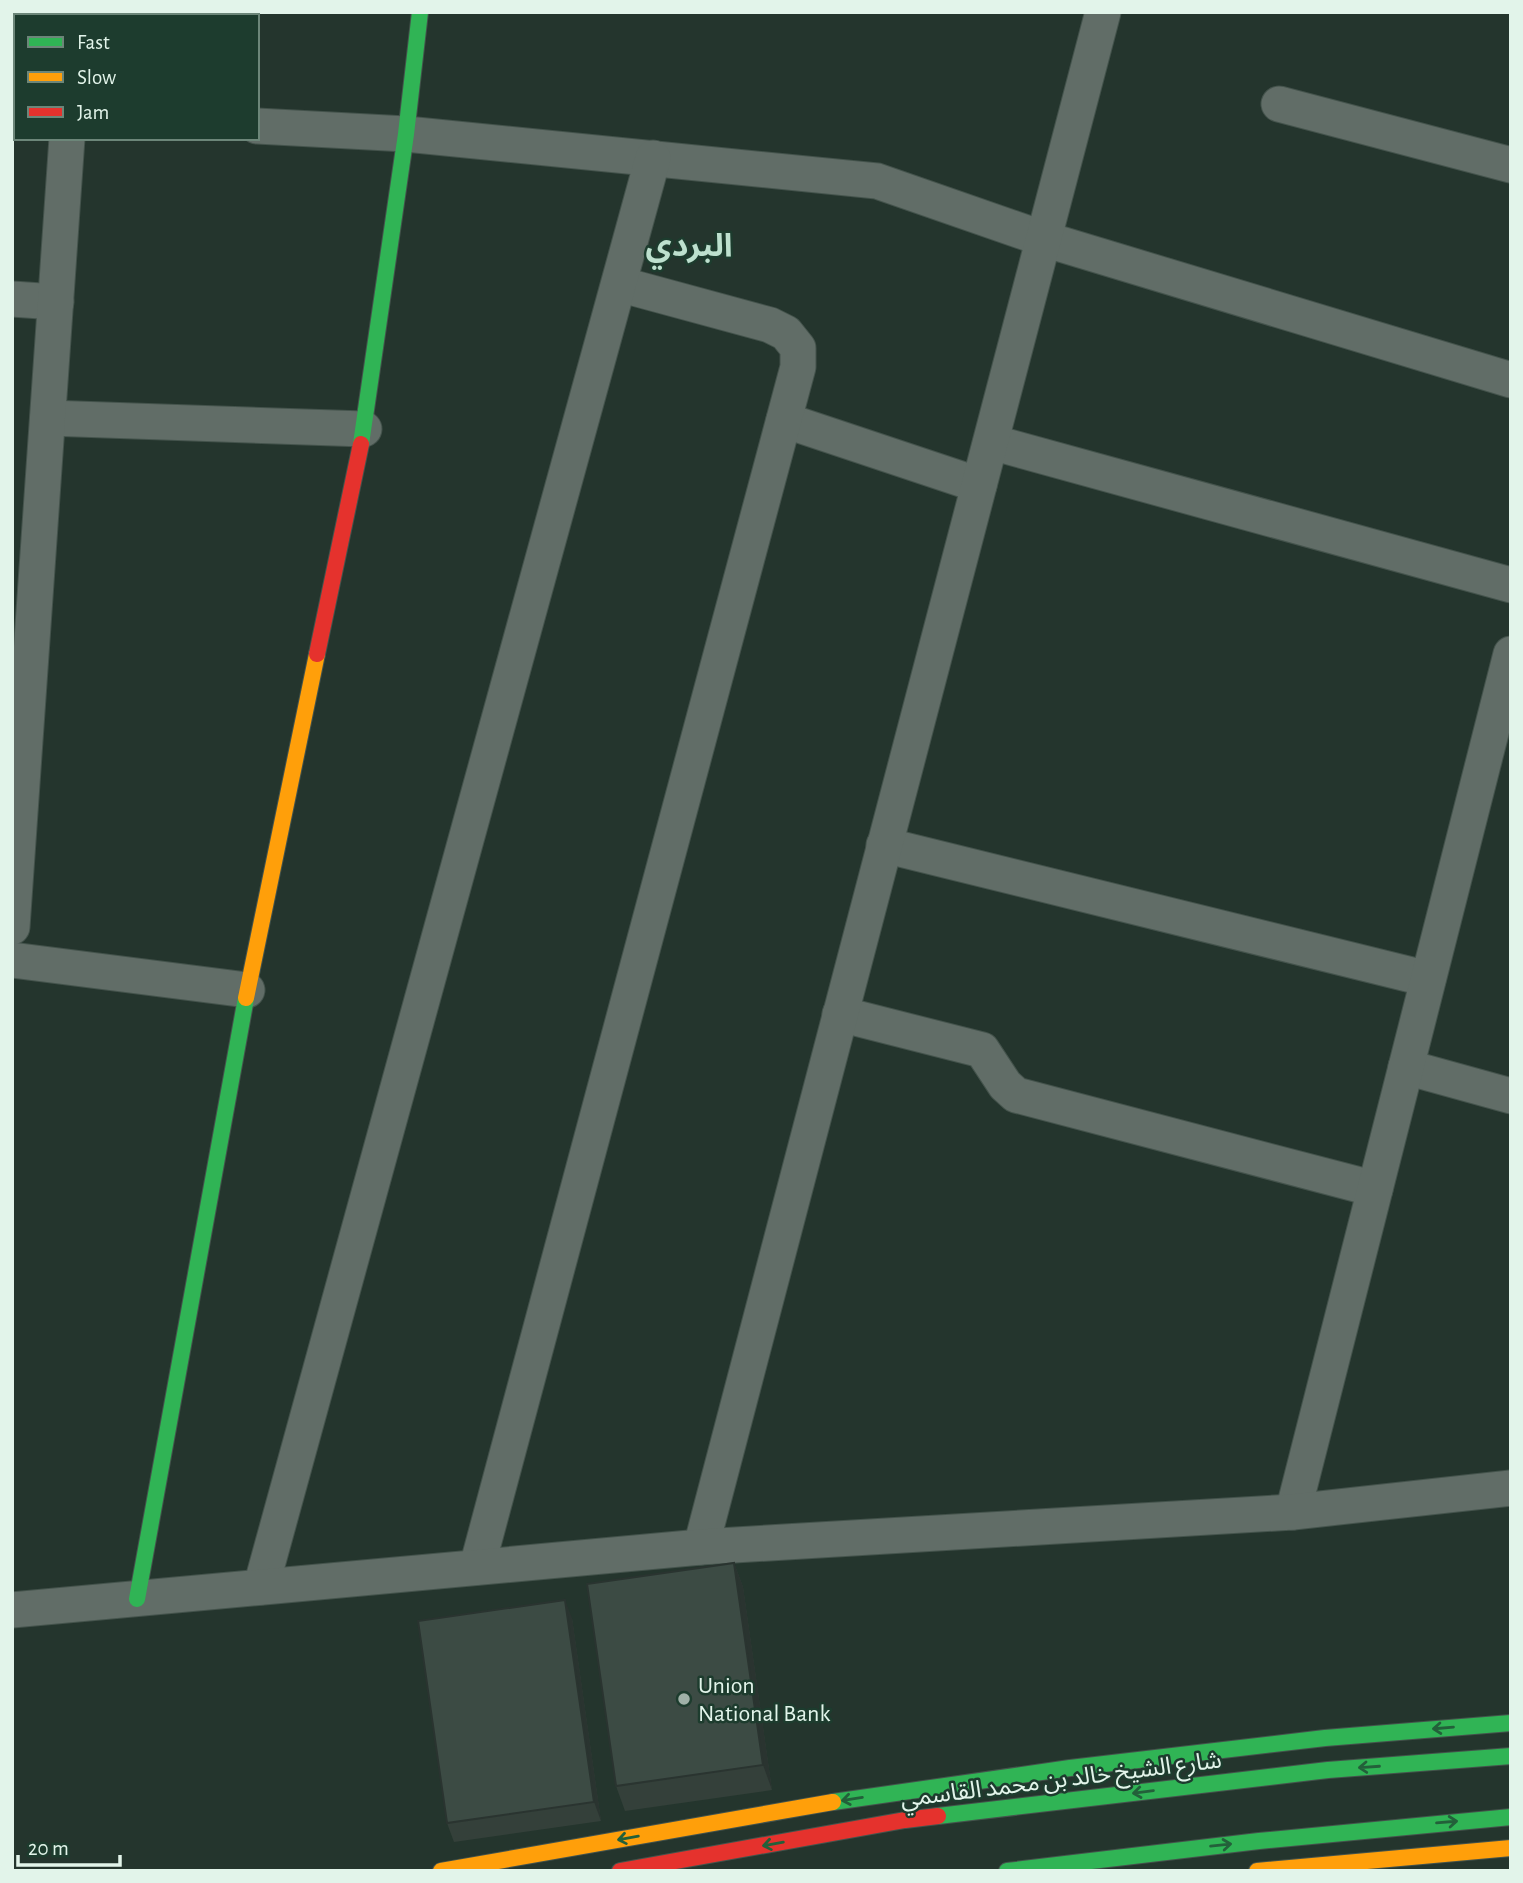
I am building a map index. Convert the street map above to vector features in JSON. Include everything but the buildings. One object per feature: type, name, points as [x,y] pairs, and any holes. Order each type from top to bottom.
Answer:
[{"type":"main road","points":[[137,1599],[247,990],[363,429],[407,134],[420,12]]},
{"type":"main road","points":[[441,1871],[848,1800],[1070,1768],[1327,1754],[1511,1723]]},
{"type":"main road","name":"شارع الشيخ خالد بن محمد القاسمي","points":[[620,1871],[905,1820],[1327,1754],[1511,1756]]},
{"type":"main road","points":[[1007,1871],[1114,1856],[1332,1832],[1511,1817]]},
{"type":"main road","points":[[1257,1871],[1511,1848]]},
{"type":"street","points":[[701,1547],[1103,12]]},
{"type":"street","points":[[1279,104],[1511,164]]},
{"type":"street","points":[[259,127],[407,134],[877,181],[1044,239],[1511,380]]},
{"type":"street","points":[[12,927],[67,140]]},
{"type":"street","points":[[261,1587],[653,158]]},
{"type":"street","points":[[477,1567],[798,367],[798,348],[786,333],[770,326],[619,284]]},
{"type":"street","points":[[12,299],[56,302]]},
{"type":"street","points":[[48,418],[363,429]]},
{"type":"street","points":[[784,420],[979,485]]},
{"type":"street","points":[[990,442],[1511,584]]},
{"type":"street","points":[[1293,1512],[1508,675]]},
{"type":"street","points":[[884,845],[1428,979]]},
{"type":"street","points":[[12,960],[247,990]]},
{"type":"street","points":[[840,1014],[982,1050],[1005,1085],[1016,1095],[1375,1189]]},
{"type":"street","points":[[1406,1067],[1511,1096]]},
{"type":"street","points":[[12,1610],[701,1547],[1293,1512],[1511,1488]]},
{"type":"traffic: fast","points":[[361,444],[406,134],[420,12]]},
{"type":"traffic: fast","points":[[137,1599],[246,998]]},
{"type":"traffic: fast","points":[[833,1802],[1070,1768],[1325,1738],[1511,1723]]},
{"type":"traffic: fast","points":[[938,1816],[1328,1770],[1511,1756]]},
{"type":"traffic: fast","points":[[1007,1871],[1259,1841],[1511,1817]]},
{"type":"traffic: slow","points":[[246,998],[317,654]]},
{"type":"traffic: slow","points":[[441,1871],[833,1802]]},
{"type":"traffic: slow","points":[[1257,1871],[1511,1848]]},
{"type":"traffic: jam","points":[[317,654],[361,444]]},
{"type":"traffic: jam","points":[[620,1871],[938,1816]]},
{"type":"place","name":"Union National Bank","points":[[684,1699]]},
{"type":"district","name":"البردي","points":[[689,245]]}]
